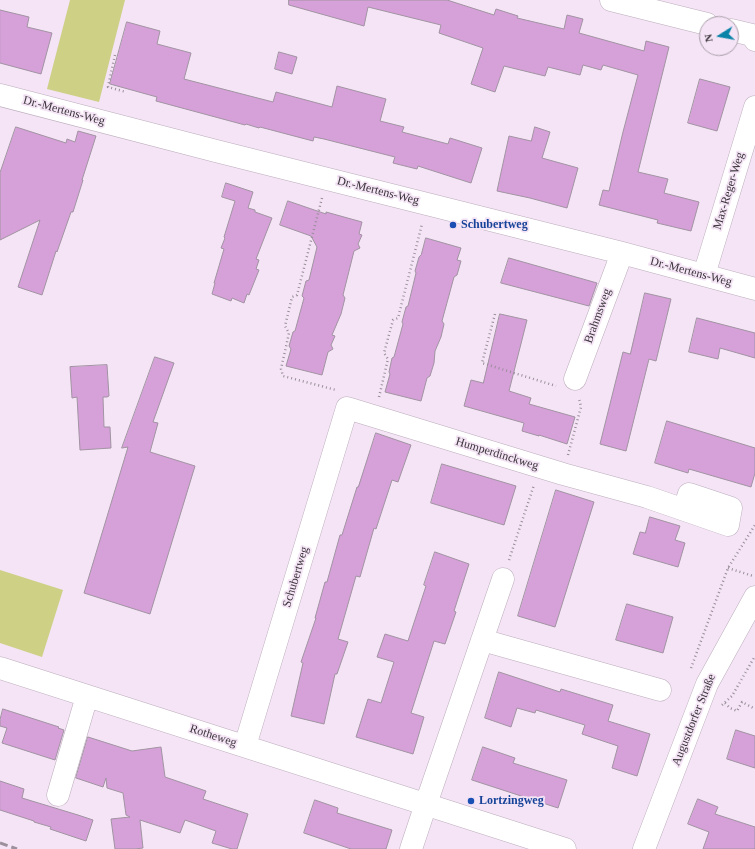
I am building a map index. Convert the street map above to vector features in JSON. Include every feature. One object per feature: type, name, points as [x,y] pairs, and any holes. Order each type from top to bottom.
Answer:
[{"type":"street","points":[[611,0],[699,22]]},
{"type":"street","points":[[739,32],[752,35],[755,40]]},
{"type":"street","name":"Dr.-Mertens-Weg","points":[[0,94],[327,179],[622,253],[755,289]]},
{"type":"street","name":"Max-Reger-Weg","points":[[704,275],[755,107]]},
{"type":"street","name":"Brahmsweg","points":[[566,383],[622,253]]},
{"type":"street","name":"Humperdinckweg","points":[[347,408],[563,474],[647,497],[686,502]]},
{"type":"street","name":"Schubertweg","points":[[245,746],[347,408]]},
{"type":"street","points":[[411,849],[503,579]]},
{"type":"street","name":"Augustdorfer Straße","points":[[644,849],[707,684],[755,597]]},
{"type":"street","points":[[482,640],[660,690]]},
{"type":"street","name":"Rotheweg","points":[[0,668],[565,849]]},
{"type":"street","points":[[58,795],[87,696]]},
{"type":"path","points":[[115,55],[108,87],[126,92]]},
{"type":"path","points":[[327,179],[296,295],[292,297],[284,326],[289,333],[281,369],[283,376],[342,392],[347,408]]},
{"type":"path","points":[[369,415],[372,404],[377,402],[388,359],[384,353],[393,320],[398,318],[428,204]]},
{"type":"path","points":[[494,314],[482,364],[566,383],[581,407],[563,474]]},
{"type":"path","points":[[503,579],[540,466]]},
{"type":"path","points":[[728,568],[755,577]]},
{"type":"path","points":[[725,702],[730,708],[737,711],[742,702],[755,709]]},
{"type":"green space","points":[[70,0],[125,0],[99,102],[47,89]]},
{"type":"green space","points":[[0,570],[63,590],[42,657],[0,643]]},
{"type":"building","points":[[289,0],[447,0],[494,15],[496,9],[518,16],[517,18],[564,29],[567,15],[583,19],[579,33],[644,51],[646,41],[669,47],[638,172],[668,179],[664,193],[699,202],[691,231],[657,223],[658,220],[599,205],[603,190],[609,191],[638,75],[603,65],[601,70],[583,65],[580,75],[548,67],[545,76],[504,66],[495,92],[471,84],[483,48],[439,33],[441,25],[368,7],[364,26],[289,5]]},
{"type":"building","points":[[0,10],[29,17],[27,27],[52,33],[41,74],[0,63]]},
{"type":"building","points":[[127,22],[160,31],[157,44],[191,53],[184,79],[273,102],[276,92],[332,107],[337,86],[386,99],[380,121],[404,127],[402,132],[448,144],[450,138],[482,148],[471,183],[418,166],[417,169],[393,163],[395,157],[324,139],[314,137],[313,141],[260,127],[245,125],[156,101],[157,97],[110,84]]},
{"type":"building","points":[[279,52],[297,57],[292,74],[275,69]]},
{"type":"building","points":[[700,79],[730,87],[717,131],[688,123]]},
{"type":"building","points":[[16,127],[66,143],[67,139],[75,142],[78,131],[96,136],[73,212],[71,212],[57,252],[56,251],[42,295],[18,287],[40,220],[0,240],[0,173]]},
{"type":"building","points":[[535,127],[550,132],[542,158],[578,168],[567,208],[497,191],[509,136],[531,141]]},
{"type":"building","points":[[226,183],[253,192],[248,208],[272,218],[256,259],[259,260],[256,269],[259,270],[249,295],[247,294],[244,303],[232,298],[231,301],[212,294],[224,249],[221,248],[235,201],[222,197]]},
{"type":"building","points":[[288,201],[326,214],[326,212],[362,222],[359,234],[362,235],[358,244],[360,248],[354,251],[343,295],[345,298],[341,314],[332,335],[335,336],[331,345],[333,349],[328,352],[322,375],[286,366],[291,349],[289,346],[293,332],[295,331],[304,298],[302,296],[306,281],[309,280],[317,247],[311,236],[280,225]]},
{"type":"building","points":[[426,238],[461,248],[457,260],[461,261],[457,275],[454,277],[442,321],[444,324],[441,337],[435,351],[434,363],[430,376],[427,378],[421,401],[385,392],[390,374],[389,372],[392,358],[394,357],[406,307],[408,306],[416,273],[415,271]]},
{"type":"building","points":[[509,258],[597,283],[589,306],[501,283]]},
{"type":"building","points":[[645,293],[671,299],[656,361],[649,359],[626,451],[600,444],[623,352],[630,354]]},
{"type":"building","points":[[500,314],[527,320],[509,391],[531,398],[529,404],[575,417],[567,444],[522,431],[524,423],[464,406],[471,380],[483,383]]},
{"type":"building","points":[[697,318],[755,333],[755,358],[720,348],[718,359],[689,352]]},
{"type":"building","points":[[155,357],[174,363],[153,422],[158,423],[150,452],[195,466],[150,614],[84,593],[128,447],[122,448]]},
{"type":"building","points":[[107,365],[109,396],[103,397],[104,427],[110,427],[111,448],[80,450],[77,397],[72,398],[70,367]]},
{"type":"building","points":[[667,421],[755,448],[755,473],[751,487],[689,469],[688,473],[655,463]]},
{"type":"building","points":[[376,433],[411,445],[398,482],[392,480],[376,529],[374,528],[360,577],[356,576],[338,639],[348,642],[337,674],[335,674],[324,724],[291,716],[303,663],[301,662],[316,618],[325,582],[327,582],[340,535],[342,535]]},
{"type":"building","points":[[442,464],[516,486],[504,525],[431,503]]},
{"type":"building","points":[[556,490],[594,502],[555,627],[518,616]]},
{"type":"building","points":[[650,517],[680,526],[675,540],[685,543],[678,567],[633,554],[640,532],[645,533]]},
{"type":"building","points":[[435,552],[469,564],[454,611],[456,612],[445,644],[434,641],[411,713],[424,717],[413,754],[356,737],[368,699],[381,703],[394,662],[377,657],[385,634],[408,641],[426,586],[424,585]]},
{"type":"building","points":[[627,604],[673,617],[663,653],[616,640]]},
{"type":"building","points":[[499,672],[560,692],[561,689],[613,705],[608,721],[650,734],[637,776],[612,768],[618,746],[582,734],[585,725],[536,710],[535,713],[517,708],[511,727],[485,718]]},
{"type":"building","points":[[3,709],[59,727],[58,728],[64,730],[55,760],[2,743],[7,728],[0,726]]},
{"type":"building","points":[[736,730],[755,736],[755,768],[727,759]]},
{"type":"building","points":[[88,737],[132,751],[161,747],[165,777],[206,791],[203,799],[248,814],[237,849],[212,843],[216,831],[185,820],[180,833],[140,820],[143,848],[115,849],[111,819],[130,817],[126,815],[123,793],[107,788],[106,778],[103,787],[76,778]]},
{"type":"building","points":[[483,747],[515,758],[513,763],[567,780],[558,808],[472,780]]},
{"type":"building","points":[[0,781],[24,789],[22,798],[93,820],[86,841],[50,829],[51,827],[0,810]]},
{"type":"building","points":[[698,799],[718,807],[715,814],[755,827],[755,849],[703,849],[709,832],[688,824]]},
{"type":"building","points":[[315,800],[338,808],[337,813],[392,830],[386,849],[351,849],[304,833]]},
{"type":"railway","points":[[0,843],[17,849]]},
{"type":"place","name":"Schubertweg","points":[[453,225]]},
{"type":"place","name":"Lortzingweg","points":[[471,801]]}]
